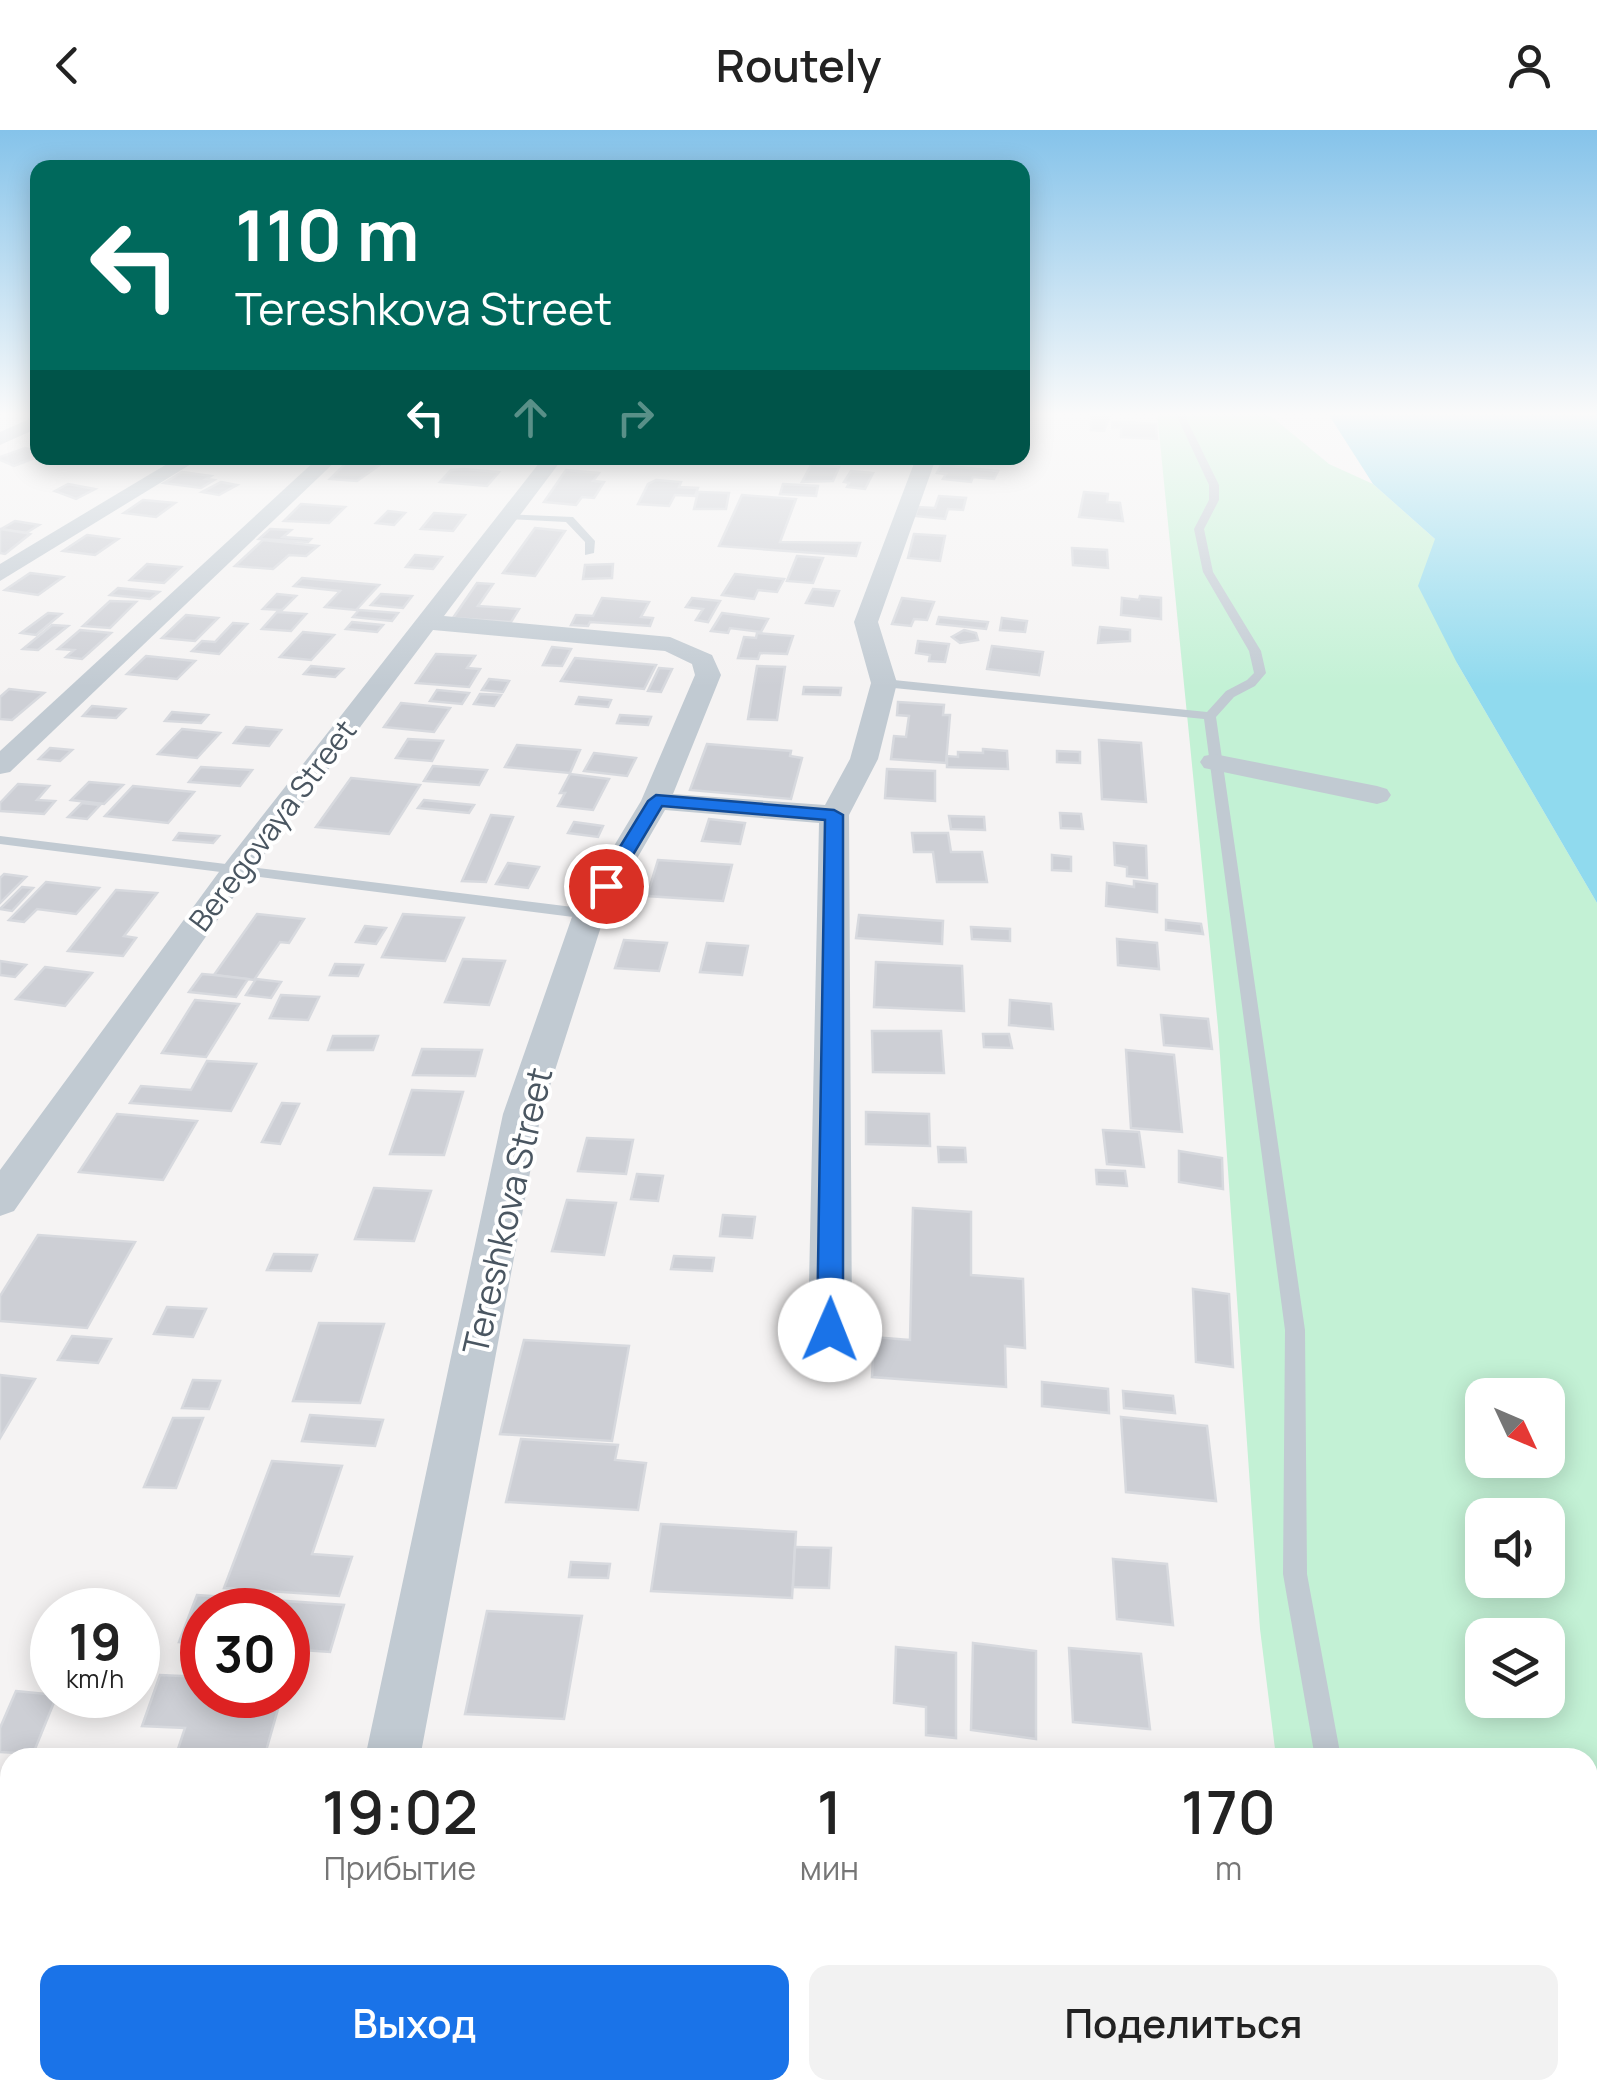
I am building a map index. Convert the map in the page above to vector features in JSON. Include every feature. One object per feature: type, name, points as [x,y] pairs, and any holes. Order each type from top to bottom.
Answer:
[{"type":"street","points":[[0,574],[109,504]]},
{"type":"street","points":[[0,766],[141,636],[274,504]]},
{"type":"street","name":"Beregovaya Street","points":[[0,1200],[238,868],[517,504]]},
{"type":"street","points":[[830,1330],[834,815],[864,758],[884,683],[866,622],[909,504]]},
{"type":"street","name":"Tereshkova Street","points":[[394,1748],[522,1114],[589,914],[656,801],[708,675],[703,660],[690,650],[644,640],[424,622]]},
{"type":"street","points":[[1214,762],[1377,795]]},
{"type":"street","points":[[656,801],[834,815]]},
{"type":"lane","points":[[1212,504],[1199,529],[1208,572],[1255,651],[1260,673],[1251,683],[1230,694],[1210,716],[1296,1330],[1295,1574],[1326,1748]]},
{"type":"lane","points":[[507,516],[569,520],[590,541],[589,554]]},
{"type":"lane","points":[[884,683],[1210,716]]},
{"type":"lane","points":[[0,840],[589,914]]},
{"type":"green space","points":[[1166,504],[1395,504],[1435,539],[1457,663],[1597,903],[1597,1748],[1275,1748],[1260,1629],[1218,1027]]},
{"type":"water","points":[[1395,504],[1597,504],[1597,903],[1457,663],[1418,586],[1435,539]]},
{"type":"building","points":[[137,504],[174,504],[156,517],[124,513]]},
{"type":"building","points":[[301,504],[345,507],[329,523],[284,521]]},
{"type":"building","points":[[695,504],[727,504],[726,509],[694,509]]},
{"type":"building","points":[[738,504],[794,504],[780,542],[860,543],[856,556],[719,546]]},
{"type":"building","points":[[936,504],[965,504],[963,510],[948,509],[945,519],[915,516],[918,507],[935,508]]},
{"type":"building","points":[[1082,504],[1120,504],[1123,521],[1079,517]]},
{"type":"building","points":[[388,511],[405,513],[394,525],[376,523]]},
{"type":"building","points":[[434,513],[465,515],[453,531],[421,529]]},
{"type":"building","points":[[15,521],[39,525],[26,533],[1,529]]},
{"type":"building","points":[[535,528],[565,531],[535,576],[503,573]]},
{"type":"building","points":[[0,529],[30,534],[5,554],[0,553]]},
{"type":"building","points":[[270,529],[291,530],[283,537],[311,539],[259,539]]},
{"type":"building","points":[[914,534],[945,536],[940,561],[908,558]]},
{"type":"building","points":[[87,535],[118,539],[95,555],[63,551]]},
{"type":"building","points":[[263,540],[318,546],[306,556],[289,555],[273,569],[235,566]]},
{"type":"building","points":[[1072,548],[1107,550],[1108,568],[1073,565]]},
{"type":"building","points":[[415,555],[442,557],[433,569],[406,567]]},
{"type":"building","points":[[797,556],[823,558],[813,583],[787,581]]},
{"type":"building","points":[[147,564],[181,567],[164,583],[130,580]]},
{"type":"building","points":[[613,564],[612,578],[583,579],[585,565]]},
{"type":"building","points":[[30,573],[63,577],[38,595],[5,590]]},
{"type":"building","points":[[735,574],[784,579],[777,592],[758,590],[754,599],[722,595]]},
{"type":"building","points":[[302,578],[379,585],[356,610],[325,607],[340,591],[294,586]]},
{"type":"building","points":[[477,583],[493,584],[478,606],[519,609],[511,622],[453,618]]},
{"type":"building","points":[[118,588],[159,592],[150,599],[110,595]]},
{"type":"building","points":[[813,589],[839,591],[833,606],[806,603]]},
{"type":"building","points":[[277,594],[296,596],[282,610],[263,609]]},
{"type":"building","points":[[381,594],[412,596],[403,608],[371,605]]},
{"type":"building","points":[[1140,596],[1161,598],[1161,619],[1121,615],[1122,598],[1139,600]]},
{"type":"building","points":[[602,598],[649,602],[641,617],[653,618],[650,626],[590,622],[588,626],[571,625],[576,615],[593,616]]},
{"type":"building","points":[[692,598],[720,601],[708,622],[696,620],[703,609],[686,607]]},
{"type":"building","points":[[902,598],[934,602],[927,620],[914,619],[911,626],[892,624]]},
{"type":"building","points":[[110,601],[136,602],[110,628],[83,626]]},
{"type":"building","points":[[359,610],[398,613],[392,621],[353,617]]},
{"type":"building","points":[[277,612],[306,614],[291,631],[262,629]]},
{"type":"building","points":[[48,613],[61,614],[36,635],[21,633]]},
{"type":"building","points":[[722,613],[768,619],[761,632],[730,628],[728,633],[711,631]]},
{"type":"building","points":[[186,615],[218,618],[195,641],[162,638]]},
{"type":"building","points":[[939,617],[988,622],[986,629],[937,624]]},
{"type":"building","points":[[1002,618],[1027,621],[1025,632],[1000,630]]},
{"type":"building","points":[[352,622],[383,625],[377,632],[346,629]]},
{"type":"building","points":[[233,623],[247,624],[219,654],[192,651],[202,641],[215,642]]},
{"type":"building","points":[[52,625],[68,626],[38,650],[23,649]]},
{"type":"building","points":[[1100,627],[1130,630],[1130,641],[1098,643]]},
{"type":"building","points":[[80,630],[111,633],[82,659],[66,657],[74,650],[58,649]]},
{"type":"building","points":[[964,630],[976,633],[978,640],[960,643],[952,637]]},
{"type":"building","points":[[303,632],[334,635],[311,660],[280,657]]},
{"type":"building","points":[[757,633],[793,636],[787,654],[760,653],[758,659],[738,658],[744,637],[756,638]]},
{"type":"building","points":[[918,641],[949,644],[945,662],[929,661],[930,655],[916,653]]},
{"type":"building","points":[[992,646],[1043,652],[1039,675],[987,669]]},
{"type":"building","points":[[552,647],[571,649],[562,666],[543,665]]},
{"type":"building","points":[[436,654],[475,656],[467,668],[480,669],[469,687],[416,683]]},
{"type":"building","points":[[146,656],[195,661],[177,679],[127,674]]},
{"type":"building","points":[[575,658],[656,665],[644,689],[561,681]]},
{"type":"building","points":[[311,666],[343,669],[335,677],[304,674]]},
{"type":"building","points":[[757,666],[785,667],[777,720],[748,719]]},
{"type":"building","points":[[659,668],[672,669],[661,692],[648,691]]},
{"type":"building","points":[[489,679],[509,681],[503,692],[482,690]]},
{"type":"building","points":[[804,687],[841,688],[840,695],[803,694]]},
{"type":"building","points":[[9,689],[44,693],[12,720],[0,719],[0,697]]},
{"type":"building","points":[[437,690],[469,693],[462,704],[430,701]]},
{"type":"building","points":[[480,694],[501,695],[494,706],[474,704]]},
{"type":"building","points":[[579,697],[611,700],[608,707],[576,704]]},
{"type":"building","points":[[898,702],[944,705],[943,715],[950,715],[946,763],[891,759],[894,736],[906,737],[909,716],[897,715]]},
{"type":"building","points":[[401,703],[450,708],[434,732],[384,727]]},
{"type":"building","points":[[92,706],[125,709],[116,718],[83,716]]},
{"type":"building","points":[[172,712],[208,715],[201,723],[165,721]]},
{"type":"building","points":[[620,715],[651,717],[648,725],[617,723]]},
{"type":"building","points":[[246,727],[281,730],[269,746],[234,743]]},
{"type":"building","points":[[182,729],[220,733],[197,758],[158,754]]},
{"type":"building","points":[[408,739],[443,741],[432,761],[396,758]]},
{"type":"building","points":[[1099,740],[1141,743],[1146,802],[1102,799]]},
{"type":"building","points":[[707,744],[791,751],[790,756],[802,758],[791,799],[690,790]]},
{"type":"building","points":[[517,745],[580,750],[570,773],[505,767]]},
{"type":"building","points":[[50,748],[72,750],[60,761],[39,759]]},
{"type":"building","points":[[983,749],[1007,751],[1008,769],[947,767],[947,756],[958,757],[958,752],[983,753]]},
{"type":"building","points":[[1057,751],[1080,752],[1080,763],[1057,762]]},
{"type":"building","points":[[594,753],[636,758],[627,776],[584,771]]},
{"type":"building","points":[[433,766],[487,770],[479,785],[424,781]]},
{"type":"building","points":[[201,767],[252,770],[240,786],[189,782]]},
{"type":"building","points":[[887,769],[935,771],[935,801],[885,798]]},
{"type":"building","points":[[570,774],[609,779],[593,810],[558,806]]},
{"type":"building","points":[[351,778],[420,785],[389,834],[316,827]]},
{"type":"building","points":[[89,782],[123,785],[104,804],[71,800]]},
{"type":"building","points":[[18,784],[49,786],[37,800],[55,801],[44,814],[0,811],[0,803]]},
{"type":"building","points":[[133,786],[194,792],[168,823],[105,816]]},
{"type":"building","points":[[424,800],[474,805],[469,813],[418,808]]},
{"type":"building","points":[[82,803],[100,805],[87,819],[68,817]]},
{"type":"building","points":[[1060,813],[1081,814],[1083,829],[1061,828]]},
{"type":"building","points":[[491,815],[513,817],[486,882],[462,881]]},
{"type":"building","points":[[949,816],[984,817],[985,830],[951,829]]},
{"type":"building","points":[[709,819],[745,823],[740,844],[702,841]]},
{"type":"building","points":[[574,822],[603,826],[598,837],[568,833]]},
{"type":"building","points":[[179,833],[219,836],[213,843],[174,840]]},
{"type":"building","points":[[912,833],[948,833],[951,852],[982,852],[987,882],[937,882],[933,852],[914,852]]},
{"type":"building","points":[[1114,843],[1146,846],[1147,878],[1127,876],[1127,867],[1115,865]]},
{"type":"building","points":[[1052,855],[1071,857],[1071,871],[1052,870]]},
{"type":"building","points":[[658,860],[732,865],[723,901],[647,896]]},
{"type":"building","points":[[508,863],[539,867],[528,888],[496,884]]},
{"type":"building","points":[[4,874],[26,877],[0,903],[0,878]]},
{"type":"building","points":[[1134,881],[1157,884],[1157,912],[1106,906],[1107,883],[1134,887]]},
{"type":"building","points":[[46,882],[99,888],[76,914],[37,909],[24,922],[9,920]]},
{"type":"building","points":[[22,887],[33,888],[12,911],[0,909]]},
{"type":"building","points":[[116,890],[157,893],[124,936],[136,938],[123,956],[68,951]]},
{"type":"building","points":[[257,914],[304,919],[289,943],[280,942],[254,980],[214,975]]},
{"type":"building","points":[[403,914],[464,918],[445,961],[382,957]]},
{"type":"building","points":[[859,915],[943,921],[942,944],[856,938]]},
{"type":"building","points":[[1166,920],[1201,924],[1203,934],[1166,930]]},
{"type":"building","points":[[365,926],[386,928],[376,944],[356,942]]},
{"type":"building","points":[[971,927],[1010,929],[1010,941],[972,939]]},
{"type":"building","points":[[1117,939],[1157,943],[1159,969],[1118,965]]},
{"type":"building","points":[[624,940],[667,943],[659,971],[615,968]]},
{"type":"building","points":[[707,943],[748,946],[742,975],[700,972]]},
{"type":"building","points":[[463,959],[505,961],[489,1005],[445,1002]]},
{"type":"building","points":[[0,961],[26,965],[15,977],[0,975]]},
{"type":"building","points":[[876,962],[962,966],[964,1011],[874,1007]]},
{"type":"building","points":[[335,964],[363,965],[358,976],[330,975]]},
{"type":"building","points":[[45,967],[92,973],[65,1006],[16,999]]},
{"type":"building","points":[[202,974],[248,979],[236,997],[189,992]]},
{"type":"building","points":[[256,979],[281,982],[271,998],[246,995]]},
{"type":"building","points":[[281,995],[319,997],[308,1020],[270,1018]]},
{"type":"building","points":[[195,1000],[239,1004],[206,1057],[162,1053]]},
{"type":"building","points":[[1010,1000],[1051,1004],[1053,1029],[1009,1025]]},
{"type":"building","points":[[1161,1015],[1208,1019],[1212,1049],[1164,1045]]},
{"type":"building","points":[[872,1031],[941,1031],[944,1073],[873,1072]]},
{"type":"building","points":[[983,1034],[1009,1034],[1012,1048],[984,1047]]},
{"type":"building","points":[[333,1036],[378,1036],[373,1050],[328,1050]]},
{"type":"building","points":[[422,1049],[482,1050],[475,1076],[413,1075]]},
{"type":"building","points":[[1126,1050],[1174,1055],[1182,1132],[1131,1128]]},
{"type":"building","points":[[207,1061],[256,1064],[231,1111],[130,1103],[141,1086],[191,1090]]},
{"type":"building","points":[[412,1090],[463,1092],[444,1155],[390,1154]]},
{"type":"building","points":[[282,1103],[299,1104],[280,1144],[262,1142]]},
{"type":"building","points":[[866,1112],[929,1114],[930,1146],[866,1144]]},
{"type":"building","points":[[117,1114],[197,1121],[163,1180],[79,1172]]},
{"type":"building","points":[[1103,1130],[1139,1132],[1144,1167],[1107,1164]]},
{"type":"building","points":[[587,1138],[633,1140],[626,1174],[578,1171]]},
{"type":"building","points":[[938,1147],[965,1148],[966,1162],[939,1162]]},
{"type":"building","points":[[1179,1151],[1222,1158],[1223,1189],[1179,1182]]},
{"type":"building","points":[[1096,1170],[1125,1171],[1127,1186],[1097,1184]]},
{"type":"building","points":[[637,1174],[663,1176],[658,1201],[631,1199]]},
{"type":"building","points":[[374,1188],[431,1191],[414,1241],[355,1239]]},
{"type":"building","points":[[567,1200],[616,1203],[604,1255],[552,1251]]},
{"type":"building","points":[[913,1208],[971,1212],[971,1275],[1023,1279],[1025,1348],[1005,1346],[1006,1387],[872,1377],[874,1337],[910,1340]]},
{"type":"building","points":[[723,1215],[755,1217],[752,1238],[720,1236]]},
{"type":"building","points":[[38,1235],[135,1242],[87,1328],[0,1321],[0,1296]]},
{"type":"building","points":[[274,1254],[317,1255],[311,1271],[267,1270]]},
{"type":"building","points":[[674,1256],[714,1258],[712,1271],[671,1269]]},
{"type":"building","points":[[1193,1289],[1229,1294],[1233,1367],[1196,1362]]},
{"type":"building","points":[[167,1307],[206,1309],[193,1337],[154,1334]]},
{"type":"building","points":[[319,1323],[384,1324],[360,1403],[293,1401]]},
{"type":"building","points":[[72,1336],[111,1339],[98,1363],[58,1360]]},
{"type":"building","points":[[524,1340],[629,1346],[612,1441],[500,1434]]},
{"type":"building","points":[[0,1375],[35,1379],[0,1438]]},
{"type":"building","points":[[193,1380],[220,1381],[209,1409],[182,1408]]},
{"type":"building","points":[[1042,1382],[1108,1389],[1109,1413],[1042,1406]]},
{"type":"building","points":[[1123,1391],[1173,1396],[1175,1413],[1124,1408]]},
{"type":"building","points":[[310,1415],[383,1420],[375,1446],[302,1441]]},
{"type":"building","points":[[1121,1417],[1207,1426],[1216,1501],[1126,1492]]},
{"type":"building","points":[[173,1418],[203,1418],[176,1488],[144,1487]]},
{"type":"building","points":[[521,1439],[618,1445],[615,1460],[646,1463],[638,1510],[506,1502]]},
{"type":"building","points":[[272,1461],[342,1466],[312,1554],[352,1557],[339,1596],[310,1594],[310,1588],[224,1588]]},
{"type":"building","points":[[661,1524],[796,1532],[792,1598],[651,1591]]},
{"type":"building","points":[[795,1547],[831,1548],[829,1588],[793,1587]]},
{"type":"building","points":[[1113,1559],[1167,1564],[1173,1625],[1117,1619]]},
{"type":"building","points":[[571,1562],[610,1564],[608,1578],[569,1577]]},
{"type":"building","points":[[310,1603],[344,1605],[330,1652],[310,1651]]},
{"type":"building","points":[[487,1611],[582,1616],[564,1719],[465,1714]]},
{"type":"building","points":[[973,1643],[1036,1651],[1036,1739],[971,1730]]},
{"type":"building","points":[[896,1647],[956,1653],[956,1738],[926,1735],[926,1707],[894,1703]]},
{"type":"building","points":[[1069,1648],[1141,1654],[1150,1729],[1073,1722]]},
{"type":"building","points":[[160,1675],[180,1676],[180,1718],[275,1718],[267,1748],[178,1748],[185,1728],[142,1726],[145,1718],[160,1718]]},
{"type":"building","points":[[16,1691],[30,1692],[30,1718],[48,1718],[35,1748],[0,1748],[0,1728]]},
{"type":"route","points":[[606,886],[656,801],[834,815],[830,1330]]}]
